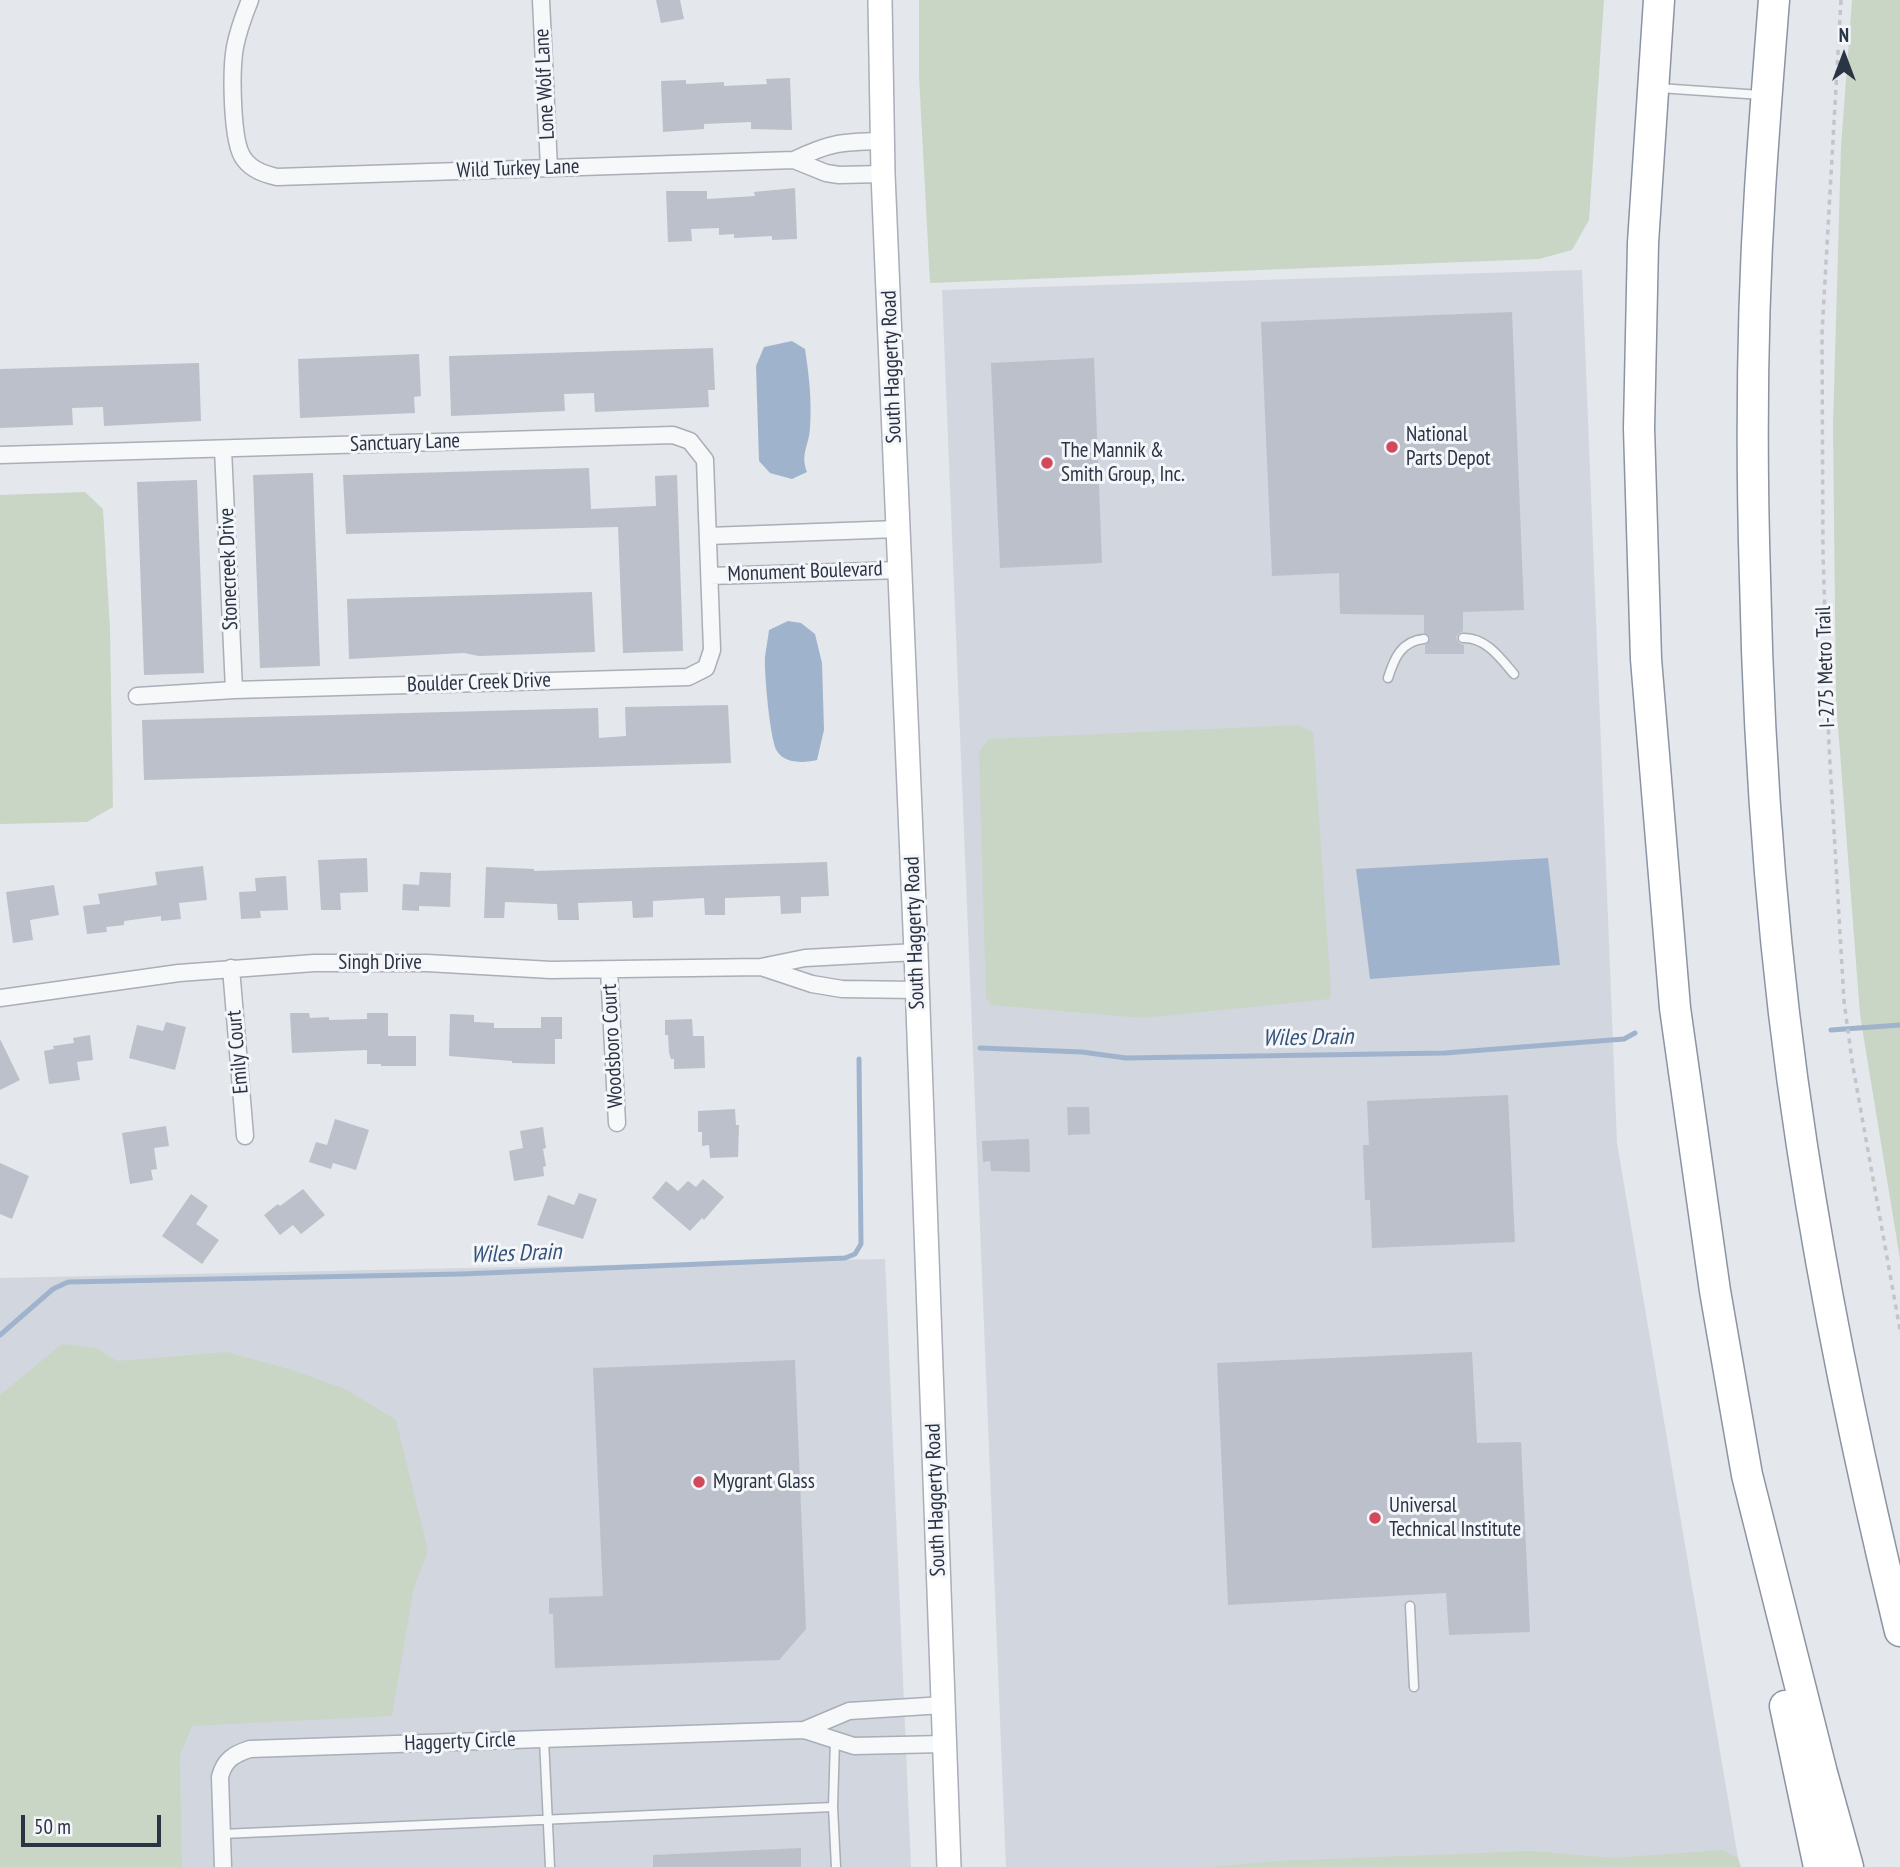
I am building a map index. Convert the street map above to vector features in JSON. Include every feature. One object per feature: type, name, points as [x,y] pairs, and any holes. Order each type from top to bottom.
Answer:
[{"type":"highway","points":[[1658,0],[1643,243],[1639,428],[1646,659],[1675,1008],[1715,1291],[1747,1475],[1848,1867]]},
{"type":"highway","points":[[1774,0],[1760,192],[1753,477],[1758,677],[1775,918],[1804,1158],[1856,1444],[1900,1632]]},
{"type":"highway","points":[[1759,1526],[1770,1637],[1819,1867]]},
{"type":"main road","name":"South Haggerty Road","points":[[880,0],[883,174],[916,953],[949,1867]]},
{"type":"street","name":"Wild Turkey Lane","points":[[250,0],[234,49],[232,78],[237,146],[246,162],[264,174],[276,177],[794,160],[826,173],[883,174]]},
{"type":"street","name":"Lone Wolf Lane","points":[[541,0],[549,168]]},
{"type":"street","name":"Wild Turkey Lane","points":[[794,160],[822,146],[838,142],[882,141]]},
{"type":"street","name":"Sanctuary Lane","points":[[0,455],[673,435],[690,441],[705,460],[709,555]]},
{"type":"street","name":"Stonecreek Drive","points":[[223,449],[234,690]]},
{"type":"street","name":"Monument Boulevard","points":[[708,536],[898,529]]},
{"type":"street","name":"Boulder Creek Drive","points":[[136,695],[688,677],[706,668],[712,650],[709,555]]},
{"type":"street","name":"Monument Boulevard","points":[[710,576],[900,570]]},
{"type":"street","name":"Singh Drive","points":[[0,998],[103,982],[231,968],[374,962],[551,970],[761,967],[805,958],[916,953]]},
{"type":"street","name":"Singh Drive","points":[[761,967],[811,984],[842,989],[917,990]]},
{"type":"street","name":"Emily Court","points":[[231,968],[245,1136]]},
{"type":"street","name":"Woodsboro Court","points":[[609,970],[617,1123]]},
{"type":"street","name":"Haggerty Circle","points":[[804,1730],[849,1711],[943,1705]]},
{"type":"street","name":"Haggerty Circle","points":[[223,1867],[222,1767],[236,1753],[250,1749],[804,1730],[854,1746],[944,1744]]},
{"type":"lane","points":[[1652,88],[1767,96]]},
{"type":"lane","points":[[1464,638],[1473,637],[1493,650],[1514,674]]},
{"type":"lane","points":[[1388,678],[1396,655],[1414,640],[1424,639]]},
{"type":"lane","points":[[1410,1606],[1414,1687]]},
{"type":"lane","points":[[544,1739],[550,1867]]},
{"type":"lane","points":[[835,1740],[833,1807],[836,1867]]},
{"type":"lane","points":[[222,1834],[833,1807]]},
{"type":"path","name":"I-275 Metro Trail","points":[[1841,0],[1822,333],[1822,512],[1829,746],[1844,1001],[1852,1061],[1900,1330]]},
{"type":"shaded area","points":[[1582,270],[1617,1143],[1738,1858],[1445,1867],[1006,1867],[942,290]]},
{"type":"shaded area","points":[[885,1259],[911,1867],[0,1867],[0,1278]]},
{"type":"green space","points":[[919,0],[1604,0],[1589,220],[1572,250],[1539,259],[930,283],[919,76]]},
{"type":"green space","points":[[1852,0],[1900,0],[1900,1259],[1860,1015],[1836,700],[1833,425],[1841,147]]},
{"type":"green space","points":[[85,492],[103,509],[110,629],[113,807],[87,822],[0,824],[0,495]]},
{"type":"green space","points":[[1298,725],[1313,732],[1330,999],[1142,1018],[992,1005],[986,998],[979,752],[989,739]]},
{"type":"green space","points":[[62,1344],[96,1348],[117,1361],[227,1352],[292,1370],[345,1389],[396,1420],[428,1551],[414,1587],[392,1716],[192,1726],[180,1755],[182,1867],[0,1867],[0,1395]]},
{"type":"green space","points":[[1722,1850],[1738,1858],[1741,1867],[1210,1867],[1278,1861],[1532,1851],[1613,1858]]},
{"type":"water","points":[[792,341],[805,349],[811,408],[805,455],[807,472],[792,479],[770,473],[759,461],[756,366],[764,347]]},
{"type":"water","points":[[788,621],[801,623],[815,634],[822,663],[824,730],[817,760],[812,761],[795,762],[780,755],[772,734],[765,654],[769,630]]},
{"type":"water","points":[[1548,858],[1560,965],[1370,979],[1356,869]]},
{"type":"building","points":[[656,0],[680,0],[684,19],[661,23]]},
{"type":"building","points":[[790,78],[792,130],[751,129],[751,122],[704,124],[704,129],[663,132],[661,81],[686,80],[686,84],[724,82],[724,86],[767,84],[766,79]]},
{"type":"building","points":[[795,188],[797,239],[772,240],[772,236],[734,238],[734,234],[719,235],[719,228],[691,229],[692,241],[668,242],[666,191],[707,191],[707,199],[755,196],[754,192]]},
{"type":"building","name":"National Parts Depot","points":[[1512,312],[1524,610],[1463,612],[1463,631],[1456,638],[1464,645],[1464,654],[1425,654],[1425,646],[1430,638],[1424,633],[1424,615],[1340,614],[1339,573],[1272,576],[1261,322]]},
{"type":"building","points":[[713,348],[715,390],[708,390],[709,407],[595,412],[594,393],[564,394],[565,411],[451,416],[449,356]]},
{"type":"building","points":[[419,354],[421,396],[414,397],[415,413],[300,418],[298,359]]},
{"type":"building","name":"The Mannik & Smith Group, Inc.","points":[[1094,358],[1102,563],[1000,568],[991,363]]},
{"type":"building","points":[[199,363],[201,421],[104,426],[103,407],[72,408],[73,425],[0,428],[0,369]]},
{"type":"building","points":[[589,468],[591,509],[656,506],[655,476],[677,475],[683,651],[623,653],[618,527],[346,534],[343,475]]},
{"type":"building","points":[[313,473],[320,666],[260,668],[253,475]]},
{"type":"building","points":[[197,480],[204,673],[144,675],[137,482]]},
{"type":"building","points":[[592,592],[595,652],[479,656],[464,653],[349,659],[347,599]]},
{"type":"building","points":[[728,705],[731,763],[144,780],[142,720],[598,708],[599,738],[626,736],[625,707]]},
{"type":"building","points":[[367,858],[368,892],[340,893],[341,910],[321,910],[318,860]]},
{"type":"building","points":[[827,862],[829,896],[801,897],[801,913],[781,914],[780,896],[725,898],[725,915],[705,915],[704,898],[653,901],[653,917],[633,918],[632,901],[578,903],[579,920],[558,920],[557,904],[505,902],[504,918],[484,918],[486,867],[534,871]]},
{"type":"building","points":[[203,866],[207,900],[179,903],[181,919],[161,921],[161,916],[124,921],[124,925],[106,927],[107,932],[87,934],[83,906],[100,904],[98,894],[157,885],[155,872]]},
{"type":"building","points":[[420,872],[451,873],[450,907],[419,906],[419,911],[402,910],[403,884],[419,885]]},
{"type":"building","points":[[286,876],[288,910],[260,911],[261,918],[241,919],[239,892],[256,891],[255,878]]},
{"type":"building","points":[[54,885],[59,915],[30,920],[33,940],[13,943],[6,892]]},
{"type":"building","points":[[290,1013],[309,1013],[310,1018],[329,1017],[329,1020],[367,1019],[367,1013],[388,1013],[388,1036],[416,1036],[416,1066],[367,1064],[367,1050],[292,1053]]},
{"type":"building","points":[[450,1014],[474,1015],[474,1022],[494,1023],[494,1028],[541,1028],[541,1017],[562,1017],[562,1039],[555,1039],[555,1064],[512,1063],[449,1056]]},
{"type":"building","points":[[692,1019],[693,1036],[704,1036],[705,1068],[674,1069],[674,1059],[671,1059],[669,1053],[668,1035],[665,1035],[665,1020]]},
{"type":"building","points":[[166,1022],[186,1027],[175,1070],[129,1058],[137,1025],[163,1031]]},
{"type":"building","points":[[90,1035],[93,1060],[77,1062],[80,1080],[49,1084],[44,1051],[54,1049],[53,1046],[74,1043],[73,1038]]},
{"type":"building","points":[[0,1039],[20,1080],[0,1090]]},
{"type":"building","points":[[1508,1095],[1515,1242],[1372,1248],[1370,1200],[1365,1200],[1363,1145],[1369,1145],[1367,1101]]},
{"type":"building","points":[[1067,1107],[1089,1107],[1090,1134],[1068,1135]]},
{"type":"building","points":[[735,1109],[736,1125],[739,1125],[738,1157],[710,1158],[709,1145],[702,1146],[702,1132],[698,1132],[698,1111]]},
{"type":"building","points":[[335,1119],[369,1130],[356,1170],[333,1163],[331,1169],[309,1162],[316,1142],[327,1145]]},
{"type":"building","points":[[166,1126],[169,1146],[154,1148],[157,1169],[151,1170],[153,1180],[130,1184],[122,1133]]},
{"type":"building","points":[[543,1127],[546,1148],[543,1149],[546,1166],[543,1167],[544,1176],[514,1181],[509,1151],[523,1148],[520,1131]]},
{"type":"building","points":[[1029,1139],[1030,1172],[991,1171],[990,1161],[983,1162],[982,1141]]},
{"type":"building","points":[[0,1163],[29,1176],[12,1219],[0,1214]]},
{"type":"building","points":[[703,1179],[724,1197],[704,1220],[702,1218],[690,1231],[652,1198],[666,1181],[678,1191],[688,1181],[696,1187]]},
{"type":"building","points":[[303,1189],[325,1215],[301,1234],[293,1225],[280,1235],[264,1215]]},
{"type":"building","points":[[579,1193],[597,1199],[583,1239],[537,1225],[548,1195],[574,1205]]},
{"type":"building","points":[[191,1194],[208,1206],[196,1224],[219,1240],[202,1264],[162,1236]]},
{"type":"building","name":"Universal Technical Institute","points":[[1472,1352],[1477,1443],[1521,1442],[1530,1632],[1449,1635],[1446,1593],[1228,1605],[1217,1363]]},
{"type":"building","name":"Mygrant Glass","points":[[795,1360],[806,1629],[779,1660],[555,1668],[553,1614],[549,1614],[549,1598],[603,1596],[593,1368]]},
{"type":"building","points":[[801,1848],[801,1867],[653,1867],[653,1855]]},
{"type":"waterway","name":"Wiles Drain","points":[[1831,1030],[1900,1025]]},
{"type":"waterway","name":"Wiles Drain","points":[[980,1048],[1082,1052],[1126,1058],[1445,1053],[1624,1039],[1635,1033]]},
{"type":"waterway","name":"Wiles Drain","points":[[0,1335],[53,1289],[68,1282],[461,1274],[845,1258],[855,1254],[861,1244],[859,1059]]},
{"type":"place","name":"National Parts Depot","points":[[1392,447]]},
{"type":"place","name":"The Mannik & Smith Group, Inc.","points":[[1047,463]]},
{"type":"place","name":"Mygrant Glass","points":[[699,1482]]},
{"type":"place","name":"Universal Technical Institute","points":[[1375,1518]]}]
